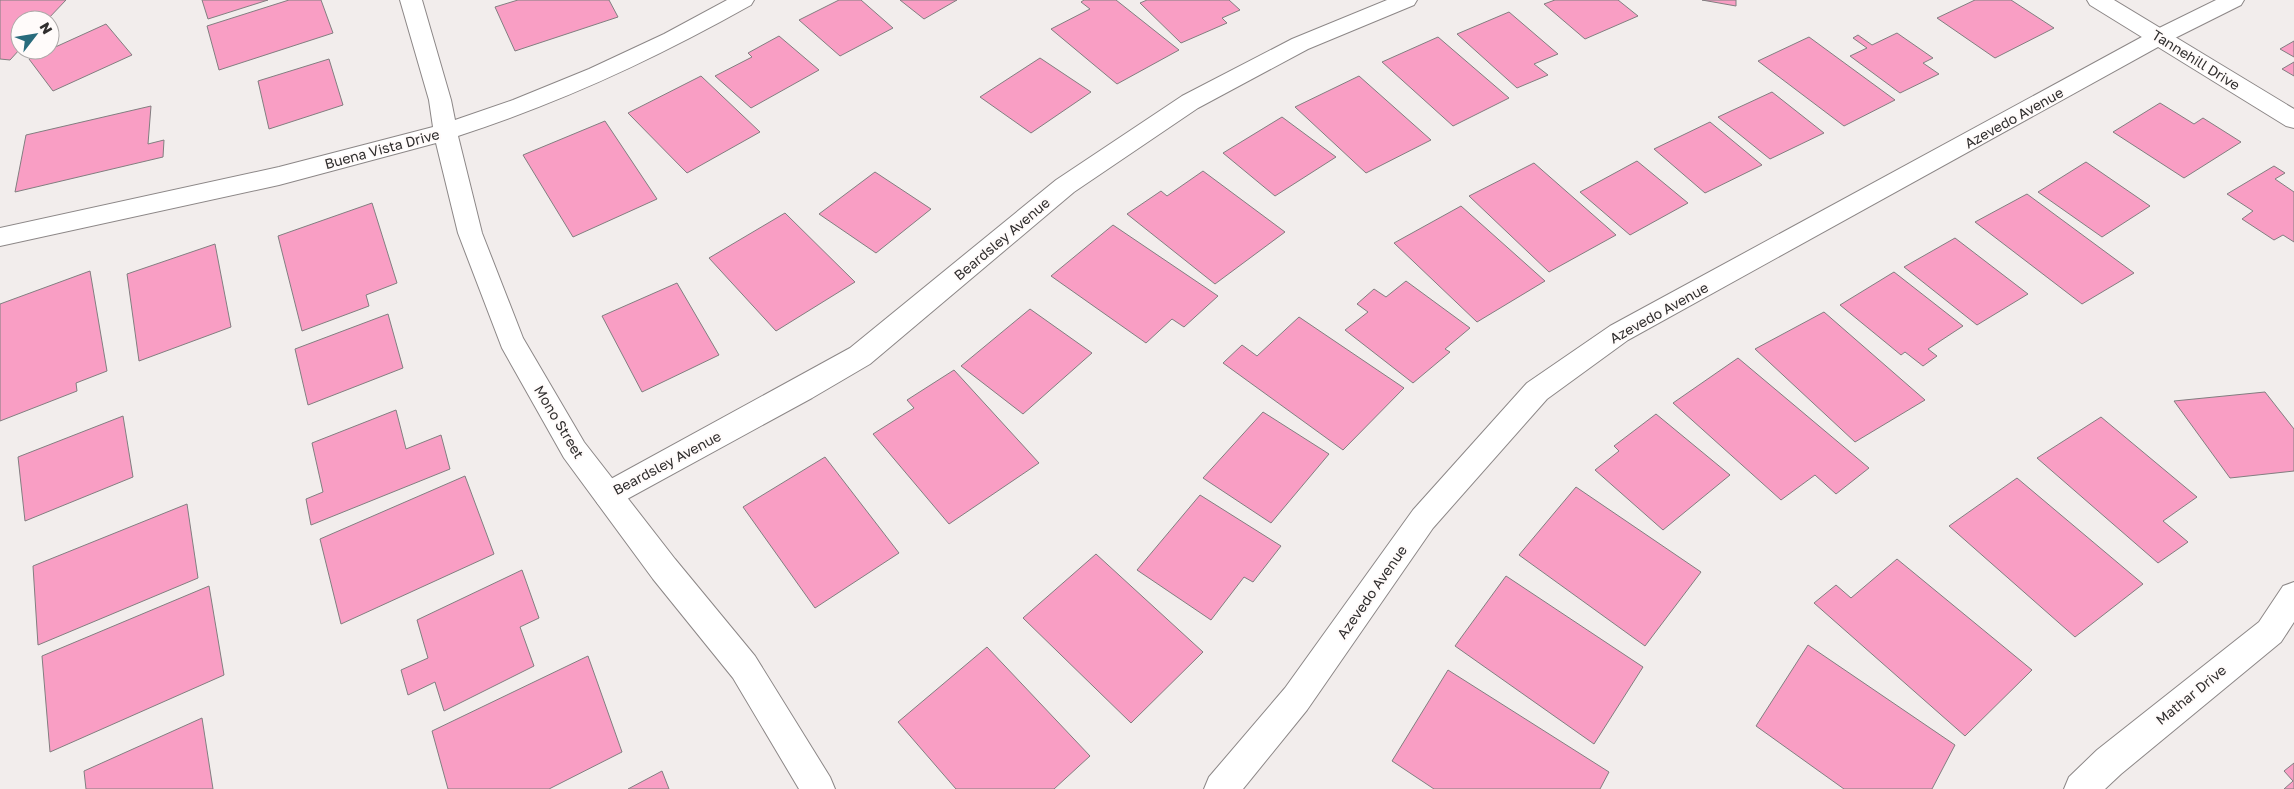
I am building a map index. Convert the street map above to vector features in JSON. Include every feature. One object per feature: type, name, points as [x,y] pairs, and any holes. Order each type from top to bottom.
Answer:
[{"type":"street","name":"Mono Street","points":[[411,0],[440,100],[445,132],[470,233],[511,341],[574,450],[664,569],[744,667],[818,789]]},
{"type":"street","name":"Buena Vista Drive","points":[[0,237],[315,167],[445,132],[517,107],[650,50],[743,0]]},
{"type":"street","name":"Beardsley Avenue","points":[[608,495],[802,390],[860,356],[1065,186],[1134,137],[1190,102],[1300,44],[1406,0]]},
{"type":"street","name":"Tannehill Drive","points":[[2098,0],[2294,120]]},
{"type":"street","name":"Azevedo Avenue","points":[[1221,789],[1296,699],[1423,519],[1537,392],[1619,333],[2159,37],[2233,0]]},
{"type":"street","name":"Mathar Drive","points":[[2081,789],[2109,762],[2270,632],[2294,596]]},
{"type":"building","points":[[0,0],[66,0],[56,10],[10,10],[10,60],[0,59]]},
{"type":"building","points":[[202,0],[268,0],[208,19]]},
{"type":"building","points":[[289,0],[321,0],[333,33],[219,70],[207,26]]},
{"type":"building","points":[[518,0],[609,0],[618,17],[515,51],[495,7]]},
{"type":"building","points":[[839,0],[861,0],[893,28],[840,56],[799,20]]},
{"type":"building","points":[[900,0],[957,0],[924,19]]},
{"type":"building","points":[[1084,0],[1116,0],[1179,50],[1117,84],[1051,29],[1090,9],[1081,2]]},
{"type":"building","points":[[1147,0],[1229,0],[1240,10],[1222,18],[1227,23],[1181,43],[1140,3]]},
{"type":"building","points":[[1555,0],[1618,0],[1638,16],[1585,39],[1544,4]]},
{"type":"building","points":[[1702,0],[1736,0],[1736,6]]},
{"type":"building","points":[[1975,0],[2011,0],[2054,28],[1995,58],[1937,18]]},
{"type":"building","points":[[1509,12],[1558,54],[1534,64],[1548,75],[1517,88],[1457,34]]},
{"type":"building","points":[[106,24],[132,55],[53,91],[30,60],[60,60],[60,45]]},
{"type":"building","points":[[1897,33],[1933,58],[1923,63],[1939,74],[1900,93],[1850,56],[1867,48],[1853,38],[1858,35],[1872,45]]},
{"type":"building","points":[[779,36],[819,70],[751,108],[715,76],[752,57],[748,53]]},
{"type":"building","points":[[1438,37],[1509,98],[1453,126],[1382,62]]},
{"type":"building","points":[[1809,37],[1895,100],[1844,126],[1758,61]]},
{"type":"building","points":[[2294,41],[2294,57],[2280,49]]},
{"type":"building","points":[[1040,58],[1091,92],[1031,133],[980,97]]},
{"type":"building","points":[[329,59],[343,105],[269,129],[258,81]]},
{"type":"building","points":[[2294,62],[2294,76],[2282,69]]},
{"type":"building","points":[[701,76],[760,132],[687,173],[628,113]]},
{"type":"building","points":[[1359,76],[1431,140],[1366,173],[1295,107]]},
{"type":"building","points":[[1772,92],[1824,133],[1770,159],[1718,117]]},
{"type":"building","points":[[2160,103],[2194,124],[2203,118],[2241,142],[2184,178],[2113,132]]},
{"type":"building","points":[[151,106],[148,144],[164,140],[163,157],[15,192],[26,135]]},
{"type":"building","points":[[1282,117],[1336,157],[1275,196],[1223,153]]},
{"type":"building","points":[[605,121],[657,199],[573,237],[523,155]]},
{"type":"building","points":[[1710,122],[1762,165],[1705,193],[1654,149]]},
{"type":"building","points":[[1637,161],[1688,203],[1630,235],[1580,192]]},
{"type":"building","points":[[2086,162],[2150,206],[2102,237],[2038,192]]},
{"type":"building","points":[[1534,163],[1616,235],[1549,272],[1469,196]]},
{"type":"building","points":[[2274,166],[2285,173],[2275,179],[2294,192],[2294,242],[2283,235],[2274,240],[2242,219],[2253,211],[2227,194]]},
{"type":"building","points":[[1203,171],[1285,232],[1215,284],[1127,214],[1161,191],[1167,196]]},
{"type":"building","points":[[875,172],[931,209],[876,253],[819,214]]},
{"type":"building","points":[[2027,194],[2134,273],[2082,304],[1975,222]]},
{"type":"building","points":[[372,203],[397,283],[366,295],[369,306],[302,331],[278,236]]},
{"type":"building","points":[[1461,206],[1545,281],[1477,322],[1394,243]]},
{"type":"building","points":[[785,213],[855,282],[776,331],[709,258]]},
{"type":"building","points":[[1113,225],[1218,296],[1184,327],[1172,319],[1146,343],[1051,276]]},
{"type":"building","points":[[1955,238],[2028,294],[1977,325],[1904,267]]},
{"type":"building","points":[[215,244],[231,327],[139,361],[127,274]]},
{"type":"building","points":[[90,271],[107,371],[76,383],[77,391],[0,421],[0,304]]},
{"type":"building","points":[[1894,272],[1963,326],[1928,349],[1937,356],[1923,366],[1905,352],[1901,355],[1840,305]]},
{"type":"building","points":[[1406,281],[1470,328],[1445,349],[1450,352],[1413,383],[1345,330],[1368,312],[1357,304],[1374,289],[1386,297]]},
{"type":"building","points":[[677,283],[719,355],[642,392],[602,316]]},
{"type":"building","points":[[1030,309],[1092,353],[1023,414],[961,366]]},
{"type":"building","points":[[1824,312],[1925,400],[1855,442],[1755,349]]},
{"type":"building","points":[[388,314],[403,368],[308,405],[295,349]]},
{"type":"building","points":[[1299,317],[1404,388],[1343,450],[1223,363],[1242,345],[1257,356]]},
{"type":"building","points":[[1738,358],[1869,468],[1836,494],[1815,475],[1781,500],[1673,403]]},
{"type":"building","points":[[954,370],[1039,463],[949,524],[873,434],[914,408],[907,400]]},
{"type":"building","points":[[2265,392],[2294,429],[2294,471],[2230,478],[2174,401]]},
{"type":"building","points":[[396,410],[406,449],[441,435],[450,469],[311,525],[306,499],[323,492],[312,443]]},
{"type":"building","points":[[1263,412],[1329,454],[1271,523],[1203,478]]},
{"type":"building","points":[[1656,414],[1730,475],[1663,530],[1595,470],[1619,451],[1614,446]]},
{"type":"building","points":[[123,416],[133,477],[25,521],[18,457]]},
{"type":"building","points":[[2101,417],[2197,497],[2163,521],[2188,542],[2158,563],[2037,458]]},
{"type":"building","points":[[825,457],[899,553],[815,608],[743,507]]},
{"type":"building","points":[[465,476],[494,554],[341,624],[320,539]]},
{"type":"building","points":[[2017,478],[2143,584],[2075,637],[1949,526]]},
{"type":"building","points":[[1576,487],[1701,572],[1645,646],[1519,555]]},
{"type":"building","points":[[1200,495],[1281,546],[1253,582],[1244,577],[1211,620],[1137,570]]},
{"type":"building","points":[[187,504],[198,578],[38,645],[33,566]]},
{"type":"building","points":[[1096,554],[1203,652],[1131,723],[1023,618]]},
{"type":"building","points":[[1897,559],[2032,670],[1965,736],[1814,603],[1836,585],[1851,598]]},
{"type":"building","points":[[522,570],[539,618],[520,627],[534,666],[444,711],[435,682],[408,695],[401,670],[428,658],[417,620]]},
{"type":"building","points":[[1506,576],[1643,667],[1594,744],[1455,646]]},
{"type":"building","points":[[209,586],[224,675],[50,752],[42,656]]},
{"type":"building","points":[[1808,645],[1955,745],[1932,789],[1844,789],[1756,726]]},
{"type":"building","points":[[987,647],[1090,756],[1054,789],[956,789],[898,722]]},
{"type":"building","points":[[588,656],[622,752],[549,789],[448,789],[432,731]]},
{"type":"building","points":[[1448,670],[1609,772],[1600,789],[1434,789],[1392,761]]},
{"type":"building","points":[[202,718],[213,789],[86,789],[84,771]]},
{"type":"building","points":[[2294,763],[2294,789],[2284,789],[2293,781],[2284,771]]},
{"type":"building","points":[[662,771],[669,789],[628,789]]}]
